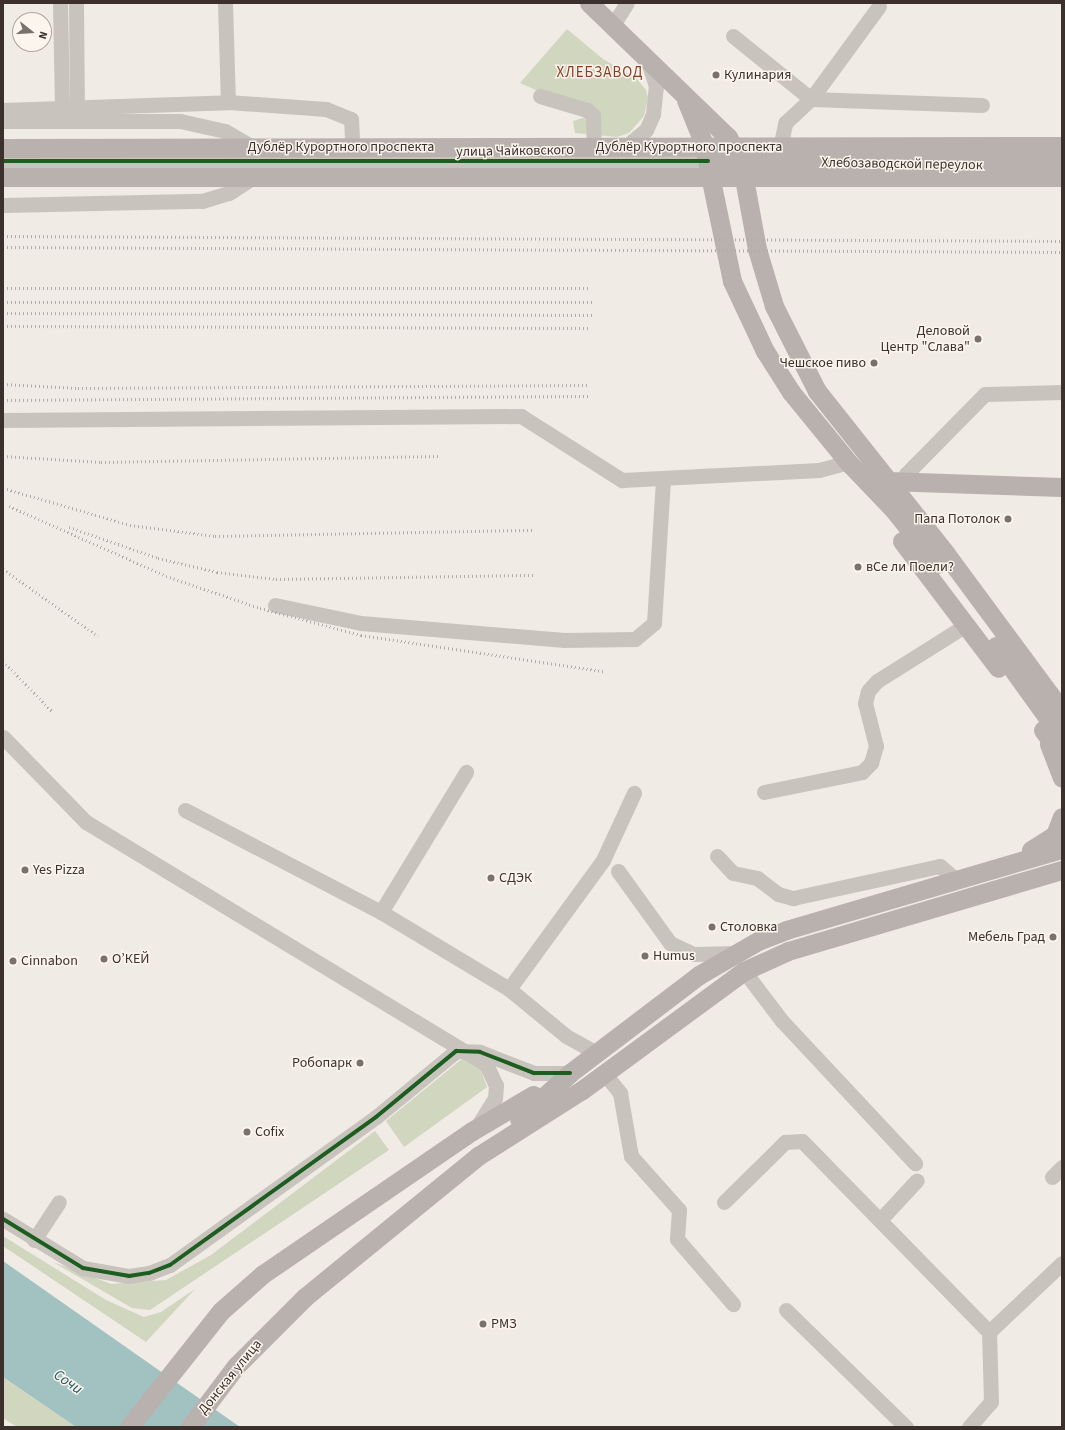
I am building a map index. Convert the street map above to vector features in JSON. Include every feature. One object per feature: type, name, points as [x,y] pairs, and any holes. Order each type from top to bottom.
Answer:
[{"type":"main road","points":[[589,3],[728,137],[741,162],[764,278],[789,340],[817,391],[896,481],[1062,711]]},
{"type":"main road","points":[[683,94],[708,161],[723,249],[744,310],[791,392],[852,468],[885,518],[966,625],[1054,735],[1062,778]]},
{"type":"main road","name":"Дублёр Курортного проспекта","points":[[3,148],[1062,146]]},
{"type":"main road","name":"улица Чайковского","points":[[708,161],[741,162]]},
{"type":"main road","name":"Хлебозаводской переулок","points":[[741,162],[1062,165]]},
{"type":"main road","points":[[3,177],[1062,177]]},
{"type":"main road","points":[[852,468],[894,510],[936,562],[1054,735],[1062,756]]},
{"type":"main road","points":[[896,481],[1062,486]]},
{"type":"main road","points":[[973,874],[1048,842],[1062,817]]},
{"type":"main road","points":[[478,1156],[570,1073],[699,975],[738,953],[786,930],[955,879],[1062,849]]},
{"type":"main road","points":[[478,1156],[604,1073],[744,971],[788,951],[1062,870]]},
{"type":"main road","points":[[129,1427],[221,1311],[263,1274],[473,1131],[570,1073]]},
{"type":"main road","name":"Донская улица","points":[[190,1427],[223,1382],[271,1328],[478,1156]]},
{"type":"street","points":[[60,3],[70,109]]},
{"type":"street","points":[[70,109],[76,3]]},
{"type":"street","points":[[225,3],[228,102]]},
{"type":"street","points":[[613,25],[627,3]]},
{"type":"street","points":[[777,162],[785,123],[811,98],[879,6]]},
{"type":"street","points":[[732,36],[811,98],[982,105]]},
{"type":"street","points":[[540,96],[587,110],[593,115],[598,161],[630,145],[646,130],[653,114],[656,86],[647,58]]},
{"type":"street","points":[[3,110],[70,109],[228,102],[326,109],[346,114],[354,126],[352,163]]},
{"type":"street","points":[[3,121],[199,124],[238,137],[274,162],[263,168],[249,183],[202,201],[3,205]]},
{"type":"street","name":"улица Чайковского","points":[[3,161],[352,163],[708,161]]},
{"type":"street","points":[[896,481],[906,474],[985,394],[1062,392]]},
{"type":"street","points":[[3,420],[521,416],[622,480],[663,481],[852,468]]},
{"type":"street","points":[[275,605],[361,623],[564,640],[635,639],[654,623],[663,481]]},
{"type":"street","points":[[764,792],[862,772],[871,763],[876,746],[865,703],[868,692],[878,681],[966,625]]},
{"type":"street","points":[[3,737],[86,822],[486,1064],[496,1085],[490,1109],[473,1131]]},
{"type":"street","points":[[381,912],[466,772]]},
{"type":"street","points":[[509,989],[603,860],[634,793]]},
{"type":"street","points":[[185,810],[381,912],[509,989],[566,1036],[597,1053]]},
{"type":"street","points":[[717,856],[733,873],[757,878],[778,894],[792,898],[940,866],[955,879]]},
{"type":"street","points":[[618,872],[670,942],[694,954],[738,953]]},
{"type":"street","points":[[744,971],[782,1022],[915,1163]]},
{"type":"street","points":[[3,1219],[34,1240],[82,1268],[105,1274],[129,1276],[170,1265],[376,1117],[456,1051],[465,1050],[480,1052],[534,1073],[570,1073]]},
{"type":"street","points":[[604,1073],[620,1093],[631,1156],[680,1210],[677,1239],[733,1304]]},
{"type":"street","points":[[724,1202],[785,1142],[794,1139],[809,1145],[989,1332],[991,1402],[969,1427]]},
{"type":"street","points":[[880,1220],[917,1180]]},
{"type":"street","points":[[34,1240],[58,1202]]},
{"type":"street","points":[[989,1332],[1062,1263]]},
{"type":"street","points":[[786,1310],[906,1427]]},
{"type":"green space","points":[[567,29],[603,59],[637,79],[646,90],[648,98],[644,116],[629,133],[617,137],[575,133],[573,121],[592,115],[520,83]]},
{"type":"green space","points":[[463,1058],[479,1065],[487,1087],[404,1147],[386,1121]]},
{"type":"green space","points":[[375,1131],[389,1150],[150,1310],[132,1308],[53,1262],[111,1284],[166,1280],[211,1255]]},
{"type":"green space","points":[[3,1236],[106,1300],[144,1317],[161,1312],[195,1289],[146,1342],[3,1246]]},
{"type":"green space","points":[[3,1377],[76,1427],[17,1427],[3,1418]]},
{"type":"water","name":"Сочи","points":[[3,1261],[240,1427],[76,1427],[3,1377]]},
{"type":"railway","points":[[3,236],[1062,241]]},
{"type":"railway","points":[[3,247],[1062,252]]},
{"type":"railway","points":[[3,288],[591,288]]},
{"type":"railway","points":[[3,302],[593,302]]},
{"type":"railway","points":[[3,313],[593,315]]},
{"type":"railway","points":[[3,326],[591,328]]},
{"type":"railway","points":[[3,384],[78,388],[590,385]]},
{"type":"railway","points":[[3,400],[588,396]]},
{"type":"railway","points":[[3,456],[101,462],[440,456]]},
{"type":"railway","points":[[3,488],[130,525],[215,536],[533,530]]},
{"type":"railway","points":[[9,506],[166,576],[260,608],[361,635],[603,671]]},
{"type":"railway","points":[[69,527],[158,558],[217,572],[276,579],[533,575]]},
{"type":"railway","points":[[3,569],[98,636]]},
{"type":"railway","points":[[3,661],[52,711]]},
{"type":"cycle path","points":[[3,161],[708,161]]},
{"type":"cycle path","points":[[3,1219],[83,1268],[129,1276],[149,1273],[170,1265],[376,1117],[456,1051],[480,1052],[534,1073],[570,1073]]},
{"type":"place","name":"Кулинария","points":[[716,75]]},
{"type":"place","name":"Деловой Центр \"Слава\"","points":[[978,339]]},
{"type":"place","name":"Чешское пиво","points":[[874,363]]},
{"type":"place","name":"Папа Потолок","points":[[1008,519]]},
{"type":"place","name":"вСе ли Поели?","points":[[858,567]]},
{"type":"place","name":"Yes Pizza","points":[[25,870]]},
{"type":"place","name":"СДЭК","points":[[491,878]]},
{"type":"place","name":"Столовка","points":[[712,927]]},
{"type":"place","name":"Мебель Град","points":[[1053,937]]},
{"type":"place","name":"Humus","points":[[645,956]]},
{"type":"place","name":"О’КЕЙ","points":[[104,959]]},
{"type":"place","name":"Cinnabon","points":[[13,961]]},
{"type":"place","name":"Робопарк","points":[[360,1063]]},
{"type":"place","name":"Cofix","points":[[247,1132]]},
{"type":"place","name":"РМЗ","points":[[483,1324]]},
{"type":"district","name":"ХЛЕБЗАВОД","points":[[600,73]]}]
